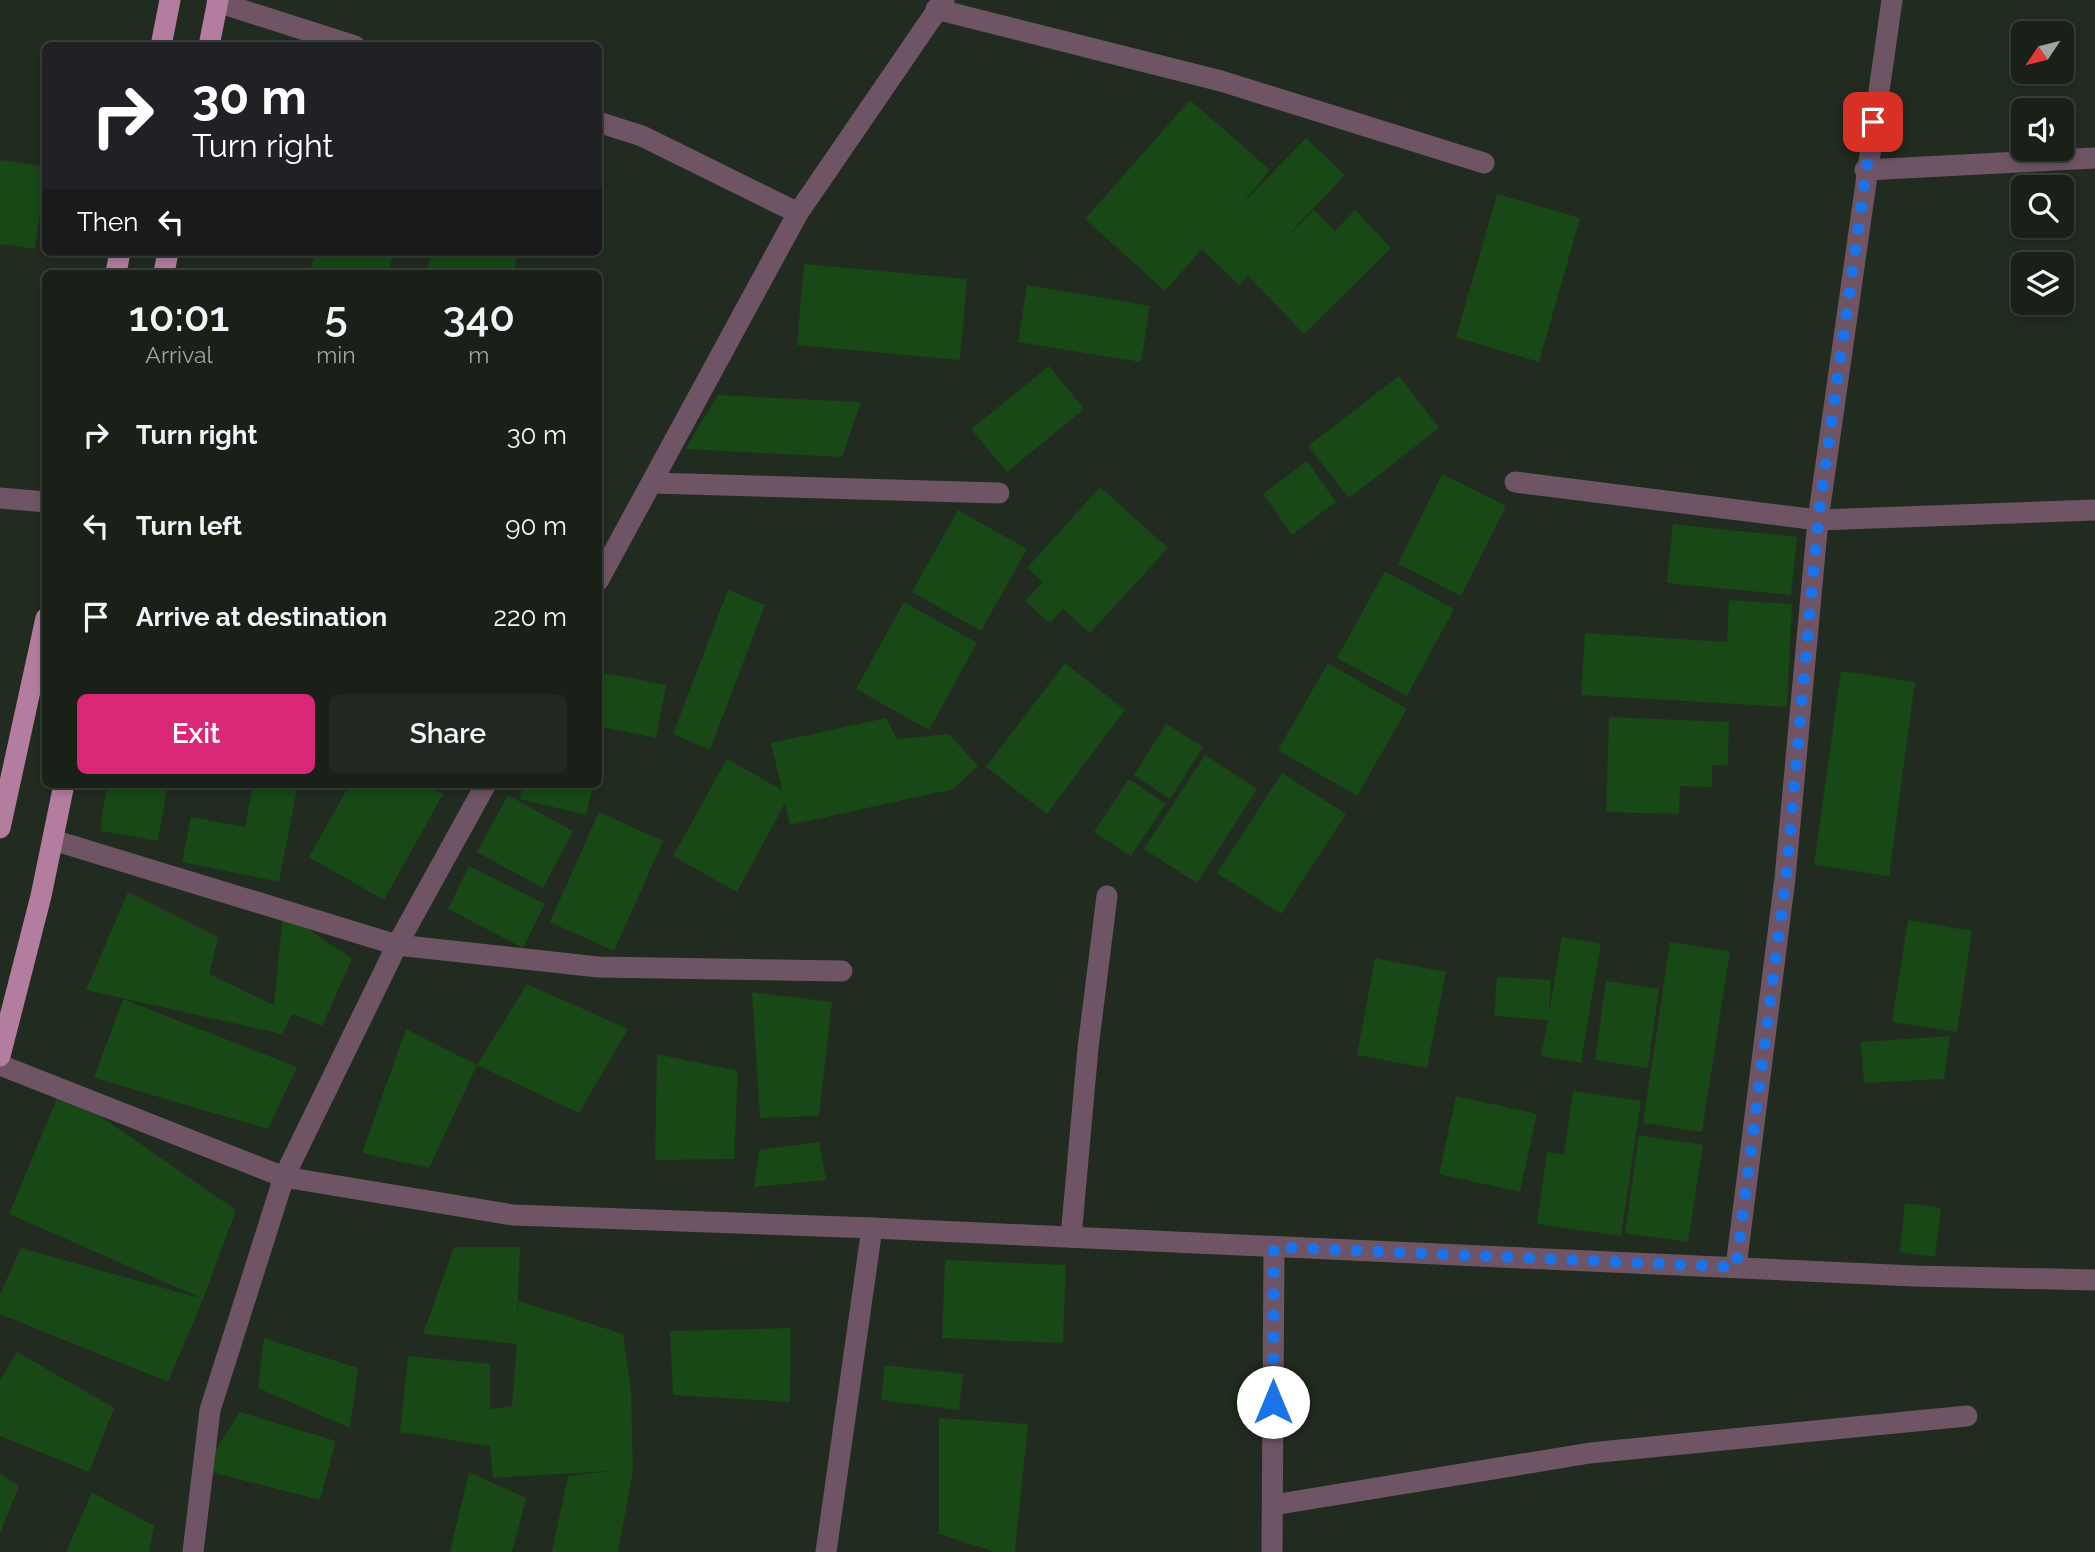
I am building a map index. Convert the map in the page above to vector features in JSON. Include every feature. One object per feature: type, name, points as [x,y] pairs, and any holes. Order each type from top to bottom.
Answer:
[{"type":"main road","points":[[162,42],[170,0]]},
{"type":"main road","points":[[210,42],[218,1]]},
{"type":"main road","points":[[0,828],[42,636]]},
{"type":"main road","points":[[0,1056],[63,788]]},
{"type":"street","points":[[1736,1267],[1786,878],[1818,520],[1865,170],[1892,0]]},
{"type":"street","points":[[218,1],[343,42]]},
{"type":"street","points":[[602,575],[798,213],[940,5],[1220,81],[1484,163]]},
{"type":"street","points":[[602,123],[642,136],[798,213]]},
{"type":"street","points":[[1865,170],[2095,158]]},
{"type":"street","points":[[1515,482],[1818,520],[2095,510]]},
{"type":"street","points":[[653,483],[999,493]]},
{"type":"street","points":[[0,498],[42,502]]},
{"type":"street","points":[[193,1552],[210,1410],[284,1177],[397,945],[484,788]]},
{"type":"street","points":[[53,840],[397,945],[598,967],[842,971]]},
{"type":"street","points":[[1071,1237],[1088,1048],[1107,896]]},
{"type":"street","points":[[0,1065],[284,1177],[513,1215],[2095,1280]]},
{"type":"street","points":[[826,1552],[872,1228]]},
{"type":"street","points":[[1272,1552],[1274,1247]]},
{"type":"street","points":[[1273,1505],[1590,1453],[1967,1416]]},
{"type":"building","points":[[1190,100],[1270,170],[1241,205],[1306,138],[1345,175],[1274,250],[1314,210],[1335,231],[1355,210],[1391,248],[1304,334],[1248,276],[1239,285],[1202,249],[1165,291],[1085,219]]},
{"type":"building","points":[[0,160],[42,166],[42,197],[35,249],[0,244]]},
{"type":"building","points":[[1497,194],[1580,218],[1539,362],[1456,337]]},
{"type":"building","points":[[315,256],[393,256],[389,270],[310,270]]},
{"type":"building","points":[[431,256],[518,256],[514,270],[427,270]]},
{"type":"building","points":[[804,264],[967,279],[960,360],[797,345]]},
{"type":"building","points":[[1027,285],[1150,306],[1141,362],[1018,342]]},
{"type":"building","points":[[1049,366],[1084,409],[1007,472],[971,429]]},
{"type":"building","points":[[1399,376],[1439,428],[1349,498],[1308,446]]},
{"type":"building","points":[[718,395],[861,402],[842,457],[685,449]]},
{"type":"building","points":[[1307,461],[1336,502],[1292,535],[1263,494]]},
{"type":"building","points":[[1442,474],[1506,506],[1461,596],[1398,564]]},
{"type":"building","points":[[1100,487],[1168,548],[1090,633],[1063,609],[1050,623],[1025,601],[1043,582],[1027,568]]},
{"type":"building","points":[[958,510],[1027,549],[981,631],[912,592]]},
{"type":"building","points":[[1673,524],[1797,537],[1791,595],[1667,583]]},
{"type":"building","points":[[1385,571],[1454,609],[1407,696],[1337,658]]},
{"type":"building","points":[[728,590],[765,605],[710,750],[673,734]]},
{"type":"building","points":[[1729,600],[1792,604],[1787,707],[1581,695],[1585,633],[1727,642]]},
{"type":"building","points":[[904,602],[977,643],[929,730],[856,689]]},
{"type":"building","points":[[1065,663],[1125,710],[1047,814],[986,767]]},
{"type":"building","points":[[1328,663],[1407,709],[1357,796],[1278,750]]},
{"type":"building","points":[[1841,671],[1915,682],[1889,876],[1814,865]]},
{"type":"building","points":[[602,673],[666,685],[656,738],[602,727]]},
{"type":"building","points":[[1609,717],[1729,722],[1728,766],[1712,765],[1712,787],[1680,786],[1679,814],[1606,812]]},
{"type":"building","points":[[886,718],[897,739],[949,734],[978,766],[953,789],[790,825],[785,803],[737,892],[673,856],[727,759],[782,790],[771,743]]},
{"type":"building","points":[[1166,724],[1203,747],[1170,799],[1134,775]]},
{"type":"building","points":[[1205,755],[1257,789],[1197,883],[1144,849]]},
{"type":"building","points":[[1282,773],[1346,814],[1281,914],[1217,873]]},
{"type":"building","points":[[1129,779],[1166,804],[1131,856],[1094,832]]},
{"type":"building","points":[[106,788],[167,788],[158,841],[100,831]]},
{"type":"building","points":[[252,788],[297,788],[279,882],[182,862],[191,817],[245,827]]},
{"type":"building","points":[[348,788],[433,788],[443,794],[384,900],[309,857]]},
{"type":"building","points":[[522,788],[592,788],[586,815],[520,799]]},
{"type":"building","points":[[508,795],[573,831],[543,888],[477,852]]},
{"type":"building","points":[[599,812],[663,841],[614,951],[550,922]]},
{"type":"building","points":[[469,866],[545,904],[523,948],[448,909]]},
{"type":"building","points":[[128,892],[218,937],[209,974],[274,1005],[283,912],[352,959],[322,1026],[292,1014],[282,1034],[86,990]]},
{"type":"building","points":[[1908,920],[1972,931],[1957,1032],[1892,1022]]},
{"type":"building","points":[[1562,937],[1601,944],[1581,1063],[1541,1056],[1548,1020],[1494,1016],[1497,977],[1551,980],[1549,1012]]},
{"type":"building","points":[[1670,942],[1730,951],[1702,1132],[1643,1123]]},
{"type":"building","points":[[1375,958],[1446,972],[1427,1068],[1357,1055]]},
{"type":"building","points":[[1606,981],[1659,989],[1648,1068],[1595,1060]]},
{"type":"building","points":[[527,984],[628,1029],[579,1113],[477,1065]]},
{"type":"building","points":[[752,992],[832,1002],[819,1116],[760,1118]]},
{"type":"building","points":[[123,999],[297,1067],[268,1129],[94,1078]]},
{"type":"building","points":[[406,1029],[477,1065],[429,1168],[362,1153]]},
{"type":"building","points":[[1950,1036],[1944,1079],[1864,1083],[1861,1042]]},
{"type":"building","points":[[657,1054],[738,1071],[734,1159],[655,1160]]},
{"type":"building","points":[[61,1089],[236,1210],[203,1299],[9,1214]]},
{"type":"building","points":[[1573,1091],[1641,1101],[1621,1236],[1537,1224],[1547,1152],[1564,1155]]},
{"type":"building","points":[[1456,1096],[1537,1114],[1520,1192],[1439,1174]]},
{"type":"building","points":[[1639,1135],[1703,1145],[1688,1242],[1625,1233]]},
{"type":"building","points":[[819,1142],[826,1180],[754,1187],[759,1150]]},
{"type":"building","points":[[1905,1203],[1941,1208],[1935,1257],[1900,1252]]},
{"type":"building","points":[[454,1247],[520,1247],[517,1322],[519,1301],[623,1334],[631,1390],[633,1470],[618,1552],[552,1552],[568,1476],[611,1471],[493,1478],[490,1446],[400,1432],[408,1356],[490,1364],[490,1409],[512,1406],[517,1344],[423,1334]]},
{"type":"building","points":[[21,1248],[203,1299],[168,1382],[0,1314],[0,1294]]},
{"type":"building","points":[[945,1260],[1066,1265],[1063,1343],[942,1338]]},
{"type":"building","points":[[791,1328],[790,1402],[673,1395],[670,1331]]},
{"type":"building","points":[[264,1338],[358,1368],[350,1428],[258,1388]]},
{"type":"building","points":[[17,1352],[114,1408],[89,1472],[0,1436],[0,1380]]},
{"type":"building","points":[[885,1365],[963,1374],[959,1410],[881,1400]]},
{"type":"building","points":[[240,1412],[336,1441],[320,1500],[203,1470]]},
{"type":"building","points":[[939,1418],[1028,1424],[1015,1552],[995,1552],[939,1534]]},
{"type":"building","points":[[469,1472],[526,1498],[512,1552],[450,1552]]},
{"type":"building","points":[[0,1473],[19,1486],[0,1533]]},
{"type":"building","points":[[92,1492],[154,1526],[149,1552],[66,1552]]},
{"type":"route","points":[[1273,1402],[1274,1247],[1736,1267],[1786,878],[1818,520],[1873,122]]}]
